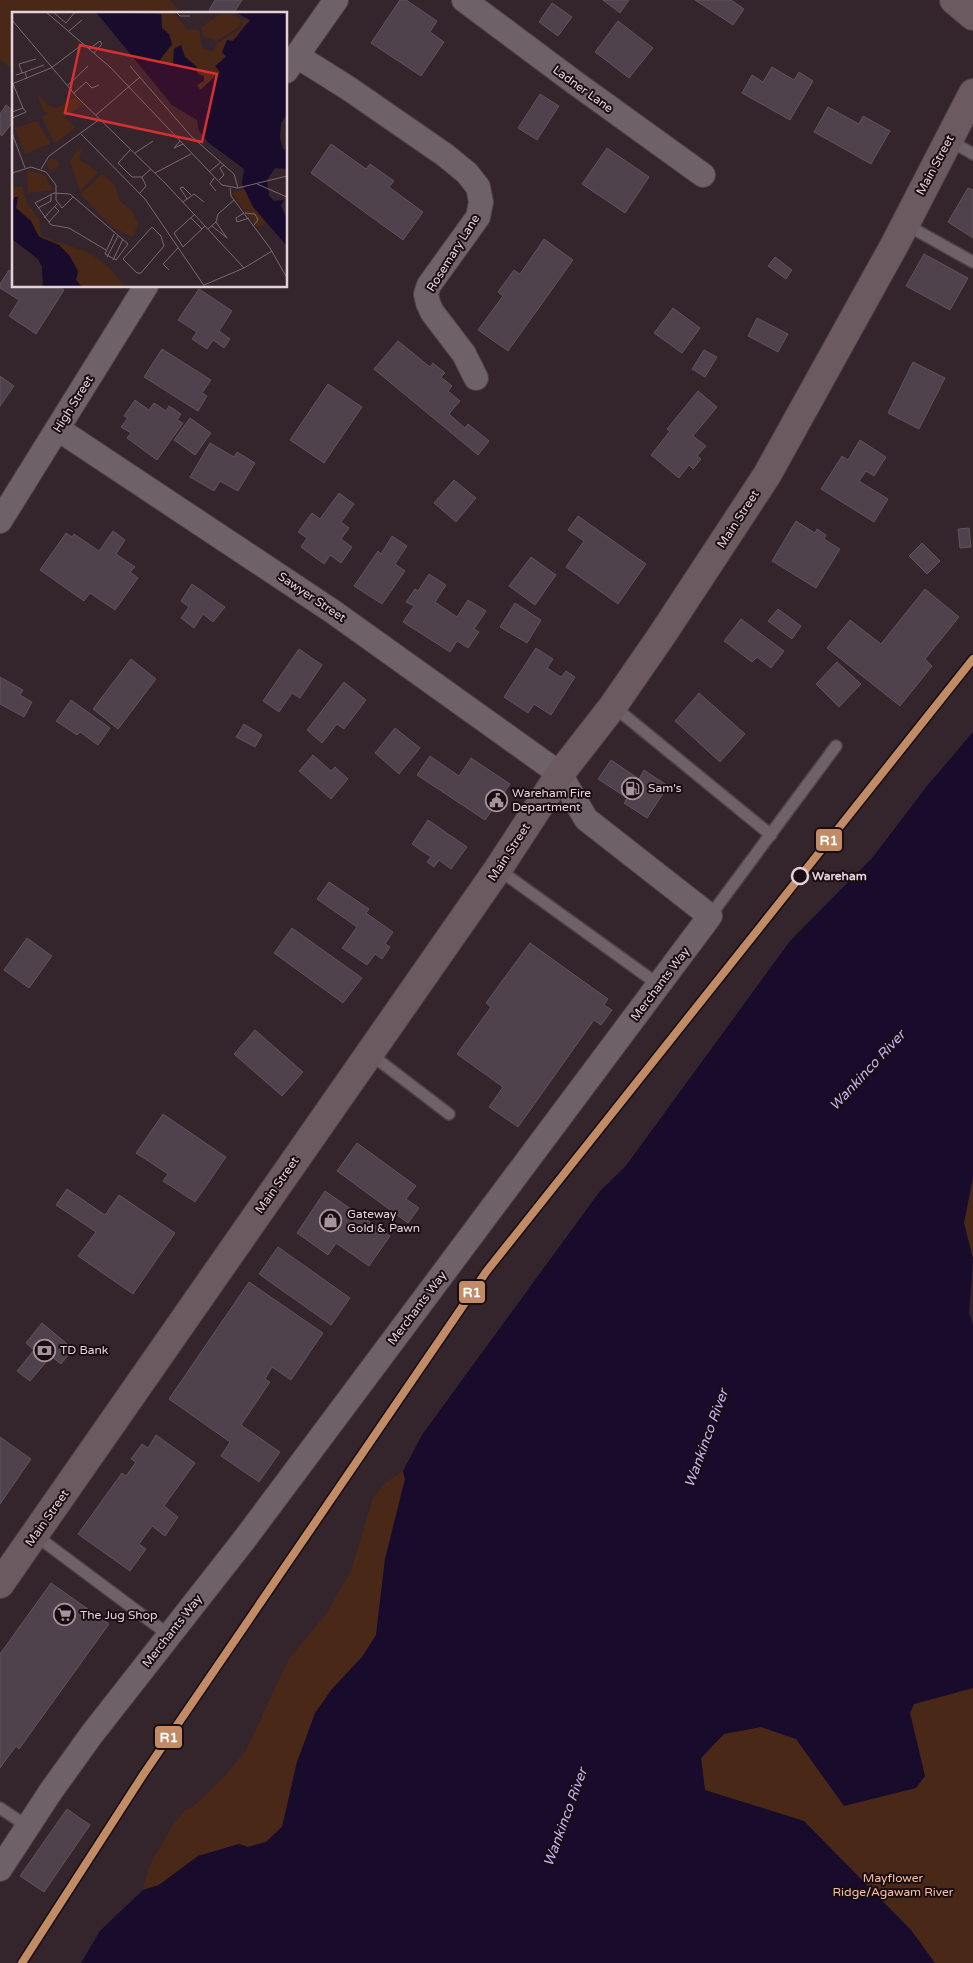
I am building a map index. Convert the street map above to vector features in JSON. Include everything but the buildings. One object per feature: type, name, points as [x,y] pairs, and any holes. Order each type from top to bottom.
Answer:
[{"type":"main road","points":[[954,0],[973,16]]},
{"type":"main road","name":"Main Street","points":[[0,1584],[498,870],[560,774],[613,706],[662,635],[766,475],[904,224],[973,93]]},
{"type":"street","points":[[292,64],[336,0]]},
{"type":"street","name":"Ladner Lane","points":[[464,0],[703,176]]},
{"type":"street","name":"Rosemary Lane","points":[[292,64],[348,88],[445,155],[467,172],[478,188],[481,202],[478,217],[429,285],[426,294],[432,312],[464,354],[476,378]]},
{"type":"street","name":"High Street","points":[[0,521],[7,494],[58,428],[145,288]]},
{"type":"street","name":"Sawyer Street","points":[[58,428],[332,610],[560,774]]},
{"type":"street","points":[[560,774],[586,819],[710,916]]},
{"type":"street","name":"Merchants Way","points":[[0,1869],[27,1826],[92,1734],[244,1540],[710,916]]},
{"type":"lane","points":[[949,140],[973,154]]},
{"type":"lane","points":[[904,224],[973,262]]},
{"type":"lane","points":[[613,706],[771,835]]},
{"type":"lane","points":[[710,916],[836,746]]},
{"type":"lane","points":[[498,870],[659,985]]},
{"type":"lane","points":[[369,1054],[450,1114]]},
{"type":"lane","points":[[35,1535],[169,1634]]},
{"type":"lane","points":[[0,1808],[27,1826]]},
{"type":"green space","points":[[0,0],[170,0],[181,12],[12,12],[12,69],[0,59]]},
{"type":"green space","points":[[973,1177],[973,1259],[964,1223]]},
{"type":"green space","points":[[403,1471],[405,1479],[385,1559],[376,1635],[362,1657],[332,1689],[297,1762],[282,1826],[266,1842],[248,1847],[239,1844],[198,1856],[159,1885],[143,1890],[149,1867],[172,1826],[185,1810],[193,1807],[225,1776],[246,1750],[289,1659],[326,1614],[351,1571],[373,1498],[385,1483]]},
{"type":"green space","name":"Mayflower Ridge/Agawam River","points":[[973,1680],[973,1963],[834,1963],[705,1790],[701,1758],[724,1734],[761,1727],[796,1739],[840,1799],[849,1804],[898,1792],[919,1752],[910,1713],[914,1704],[959,1692]]},
{"type":"water","name":"Wankinco River","points":[[973,732],[973,1177],[964,1223],[973,1259],[969,1313],[973,1325],[973,1688],[914,1704],[910,1713],[925,1776],[916,1788],[844,1806],[796,1739],[761,1727],[724,1734],[701,1758],[705,1790],[804,1821],[911,1930],[935,1963],[81,1963],[100,1931],[143,1890],[159,1885],[198,1856],[239,1844],[248,1847],[266,1842],[282,1827],[297,1762],[315,1713],[332,1689],[362,1657],[376,1635],[385,1559],[405,1479],[403,1471],[422,1435],[600,1191],[625,1167],[790,941],[873,857],[927,786]]},
{"type":"transit line","name":"R1","points":[[22,1963],[143,1775],[486,1272],[973,659]]},
{"type":"place","name":"Sam's","points":[[632,788]]},
{"type":"place","name":"Wareham Fire Department","points":[[496,800]]},
{"type":"place","name":"Wareham","points":[[800,876]]},
{"type":"place","name":"Gateway Gold & Pawn","points":[[331,1221]]},
{"type":"place","name":"TD Bank","points":[[44,1350]]},
{"type":"place","name":"The Jug Shop","points":[[64,1615]]}]
